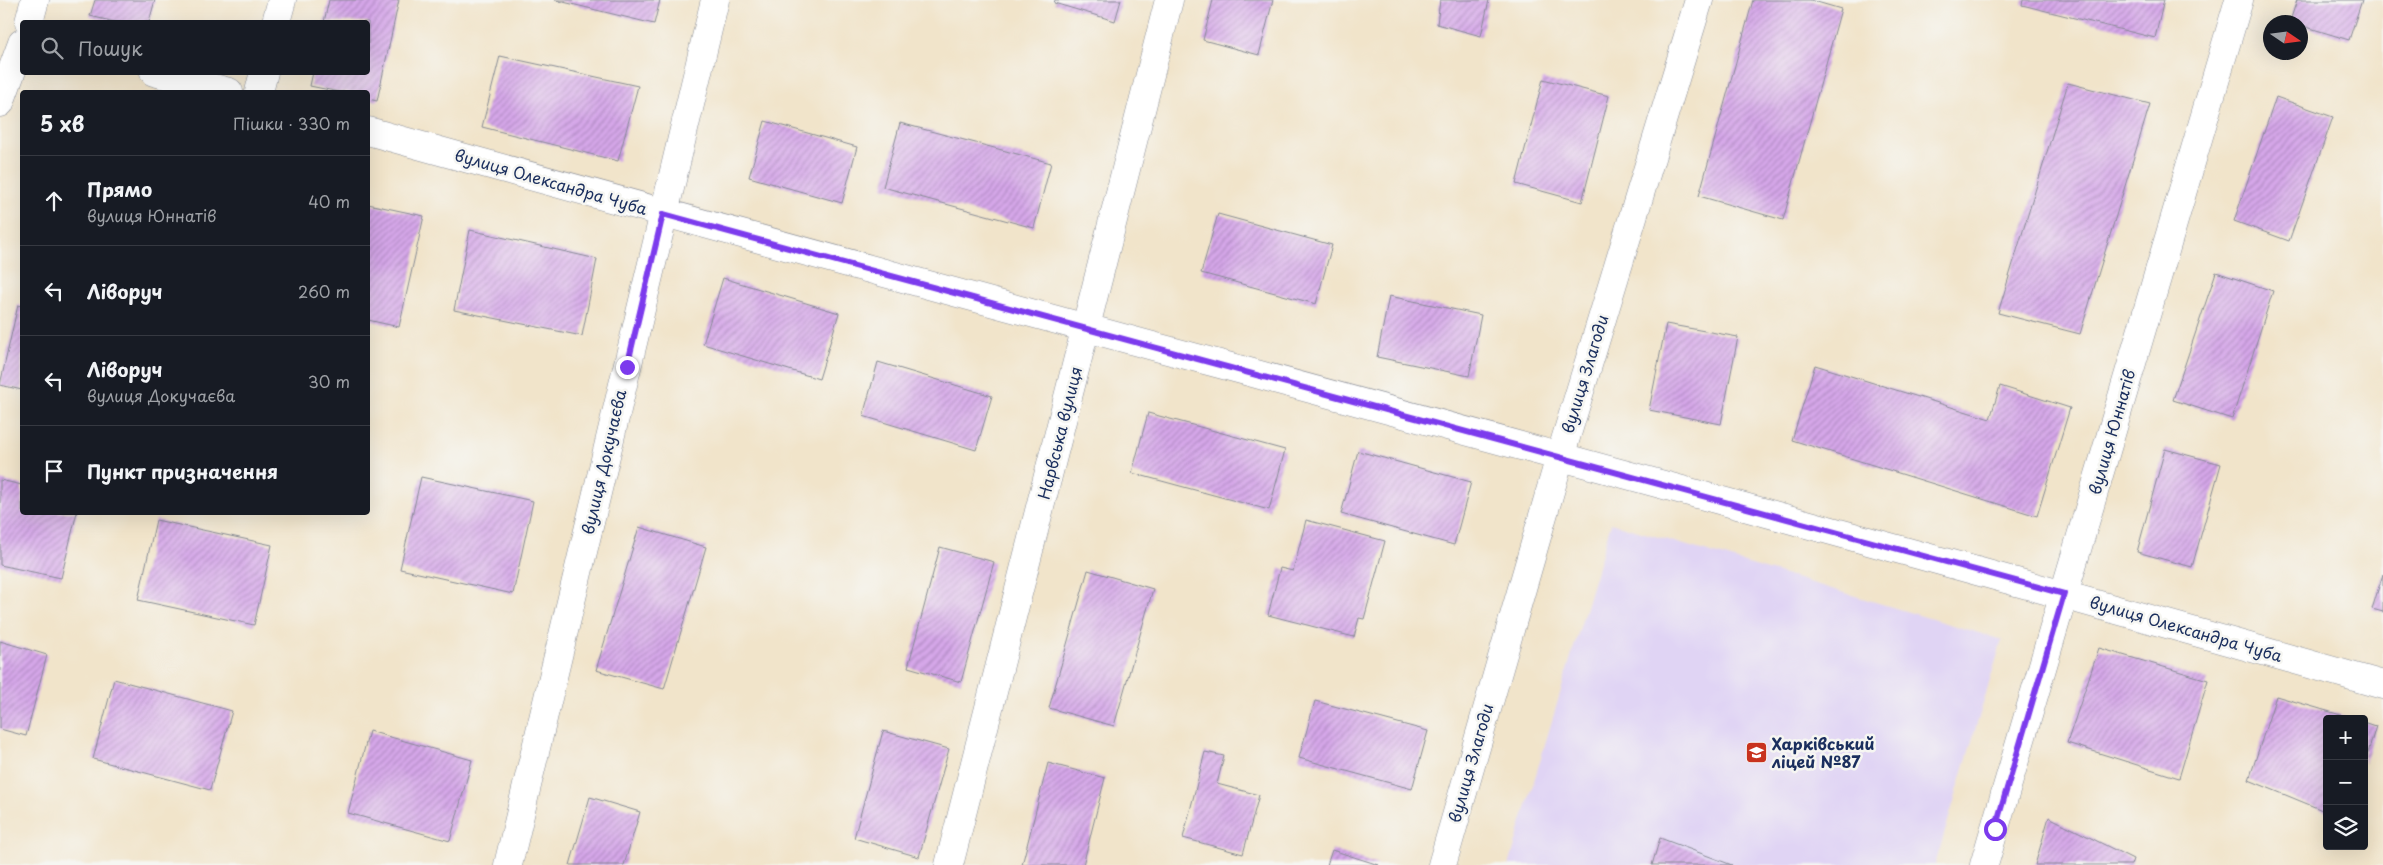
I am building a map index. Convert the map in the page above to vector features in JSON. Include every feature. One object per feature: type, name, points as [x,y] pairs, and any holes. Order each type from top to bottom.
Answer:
[{"type":"street","points":[[30,20],[35,0]]},
{"type":"street","points":[[277,20],[282,0]]},
{"type":"street","name":"вулиця Докучаєва","points":[[508,865],[715,0]]},
{"type":"street","name":"Нарвська вулиця","points":[[949,865],[1169,0]]},
{"type":"street","name":"вулиця Злагоди","points":[[1442,865],[1560,457],[1698,0]]},
{"type":"street","name":"вулиця Юннатів","points":[[1984,865],[2239,0]]},
{"type":"street","points":[[0,102],[20,48]]},
{"type":"street","points":[[165,75],[221,90]]},
{"type":"street","points":[[260,90],[263,75]]},
{"type":"street","name":"вулиця Олександра Чуба","points":[[370,132],[663,214],[2064,594],[2383,685]]},
{"type":"shaded area","name":"Харківський ліцей №87","points":[[1611,523],[2002,640],[1935,865],[1509,865]]},
{"type":"building","points":[[95,0],[155,0],[150,20],[107,20],[90,16]]},
{"type":"building","points":[[329,0],[399,0],[377,101],[370,99],[370,90],[329,90],[310,86],[312,75],[370,75],[370,20],[324,20]]},
{"type":"building","points":[[555,0],[660,0],[654,24]]},
{"type":"building","points":[[1055,0],[1121,0],[1115,21],[1054,3]]},
{"type":"building","points":[[1213,0],[1273,0],[1259,55],[1203,40]]},
{"type":"building","points":[[1440,0],[1489,0],[1481,36],[1437,24]]},
{"type":"building","points":[[1753,0],[1810,0],[1841,9],[1783,220],[1699,196]]},
{"type":"building","points":[[2023,0],[2164,0],[2155,38],[2022,5]]},
{"type":"building","points":[[2297,0],[2362,0],[2349,40],[2308,27],[2308,15],[2292,15]]},
{"type":"building","points":[[500,56],[638,86],[618,161],[482,127]]},
{"type":"building","points":[[1543,79],[1609,96],[1582,202],[1516,184]]},
{"type":"building","points":[[2068,83],[2150,104],[2080,334],[1998,313]]},
{"type":"building","points":[[2276,97],[2333,117],[2289,241],[2234,221]]},
{"type":"building","points":[[765,121],[857,147],[842,203],[749,177]]},
{"type":"building","points":[[900,123],[1051,163],[1034,228],[883,187]]},
{"type":"building","points":[[370,204],[424,216],[399,327],[370,320]]},
{"type":"building","points":[[1218,214],[1332,245],[1316,304],[1201,273]]},
{"type":"building","points":[[470,230],[597,259],[582,336],[454,310]]},
{"type":"building","points":[[2216,272],[2273,291],[2232,419],[2173,400]]},
{"type":"building","points":[[723,278],[839,313],[819,379],[703,344]]},
{"type":"building","points":[[1389,296],[1481,315],[1469,376],[1377,357]]},
{"type":"building","points":[[18,305],[20,306],[20,390],[0,385]]},
{"type":"building","points":[[1666,324],[1738,337],[1721,424],[1649,410]]},
{"type":"building","points":[[878,362],[992,396],[976,450],[863,416]]},
{"type":"building","points":[[1815,365],[1990,419],[2000,386],[2070,408],[2037,516],[1792,440]]},
{"type":"building","points":[[1148,413],[1285,450],[1269,510],[1132,473]]},
{"type":"building","points":[[2165,449],[2221,464],[2192,567],[2137,552]]},
{"type":"building","points":[[1358,451],[1471,482],[1454,545],[1341,514]]},
{"type":"building","points":[[421,477],[533,501],[513,594],[400,569]]},
{"type":"building","points":[[0,480],[20,485],[20,515],[76,515],[61,578],[0,565]]},
{"type":"building","points":[[156,520],[272,545],[254,625],[138,600]]},
{"type":"building","points":[[1306,520],[1385,541],[1364,619],[1359,618],[1354,637],[1268,615],[1280,568],[1293,571]]},
{"type":"building","points":[[639,527],[706,547],[664,689],[596,670]]},
{"type":"building","points":[[940,547],[994,562],[961,682],[908,667]]},
{"type":"building","points":[[1088,570],[1153,589],[1114,726],[1049,708]]},
{"type":"building","points":[[2383,574],[2383,612],[2372,609]]},
{"type":"building","points":[[0,641],[47,655],[26,736],[0,729]]},
{"type":"building","points":[[2099,648],[2208,680],[2179,778],[2067,743]]},
{"type":"building","points":[[114,679],[232,711],[210,790],[93,759]]},
{"type":"building","points":[[2276,696],[2341,715],[2323,715],[2323,810],[2249,780]]},
{"type":"building","points":[[1315,701],[1428,731],[1412,789],[1299,758]]},
{"type":"building","points":[[2368,723],[2376,726],[2368,753]]},
{"type":"building","points":[[369,731],[472,760],[450,841],[348,813]]},
{"type":"building","points":[[883,731],[949,749],[919,857],[854,838]]},
{"type":"building","points":[[1205,752],[1224,756],[1217,784],[1259,795],[1243,854],[1183,838]]},
{"type":"building","points":[[1048,763],[1105,778],[1083,865],[1022,865]]},
{"type":"building","points":[[590,797],[640,812],[624,865],[570,865]]},
{"type":"building","points":[[2049,817],[2133,859],[2131,865],[2035,865]]},
{"type":"building","points":[[1660,838],[1732,865],[1652,865]]},
{"type":"building","points":[[1332,850],[1379,865],[1327,865]]},
{"type":"place","name":"Харківський ліцей №87","points":[[1756,753]]},
{"type":"route","points":[[627,367],[663,214],[2064,594],[1995,829]]}]
